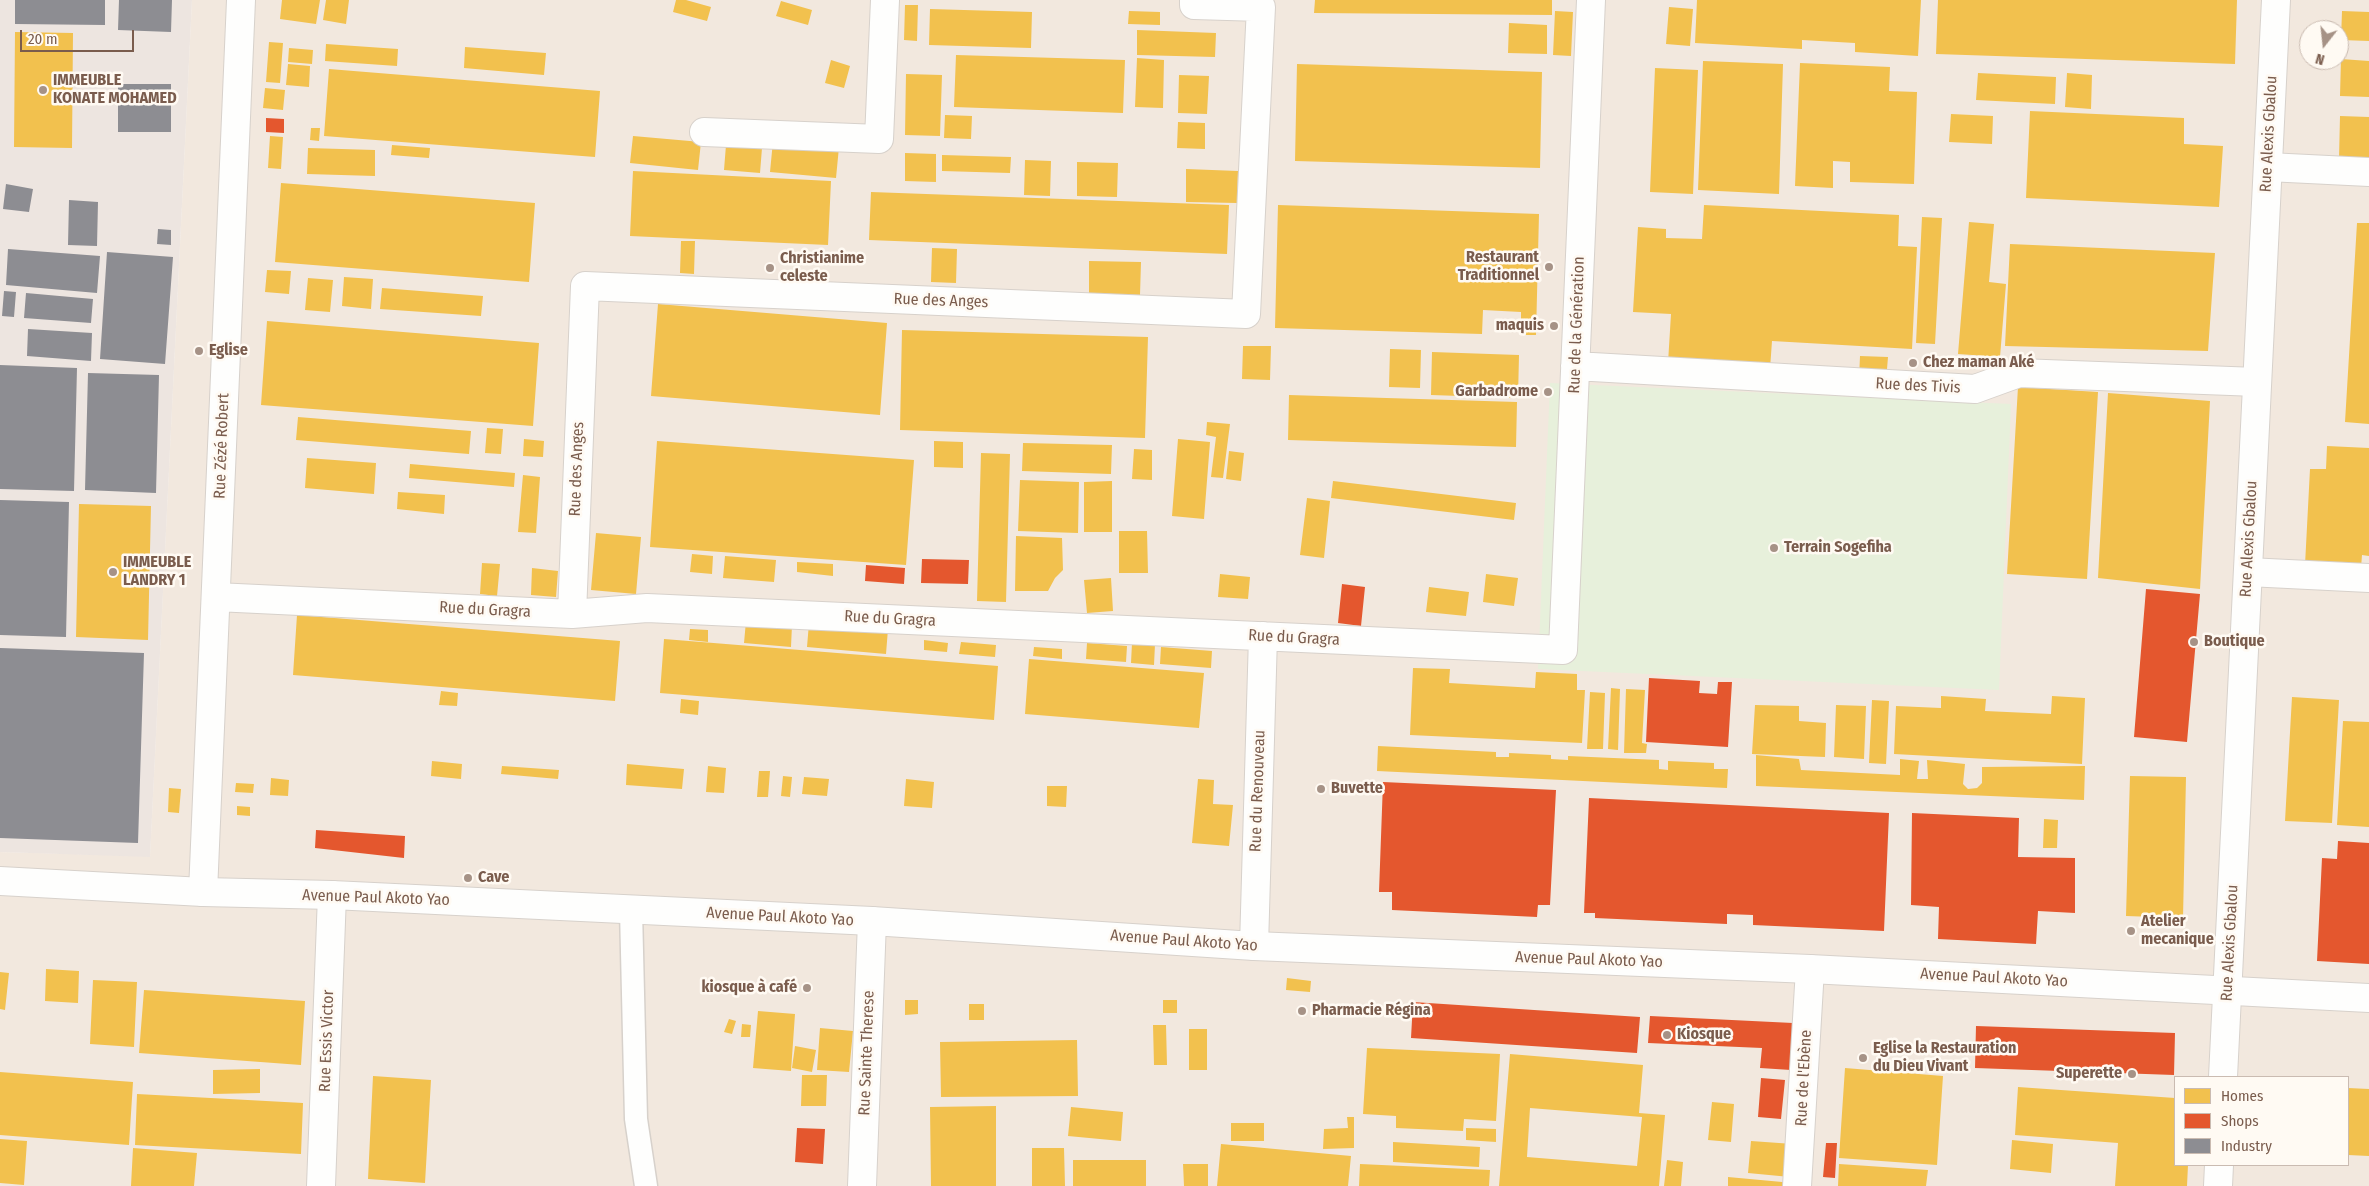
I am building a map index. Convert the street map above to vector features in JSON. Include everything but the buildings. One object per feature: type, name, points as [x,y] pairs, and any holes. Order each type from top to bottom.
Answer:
[{"type":"street","name":"Rue Zézé Robert","points":[[203,892],[241,0]]},
{"type":"street","points":[[704,132],[879,139],[885,0]]},
{"type":"street","name":"Rue des Anges","points":[[572,614],[585,286],[1246,314],[1261,7],[1194,5],[1194,0]]},
{"type":"street","name":"Rue de la Génération","points":[[1563,650],[1591,0]]},
{"type":"street","name":"Rue Alexis Gbalou","points":[[2223,1076],[2276,0]]},
{"type":"street","points":[[2268,167],[2369,172]]},
{"type":"street","name":"Rue des Tivis","points":[[1575,366],[1975,389],[2019,373],[2257,382]]},
{"type":"street","points":[[2248,572],[2369,578]]},
{"type":"street","name":"Rue du Gragra","points":[[216,597],[572,614],[647,608],[1563,650]]},
{"type":"street","name":"Rue du Renouveau","points":[[1254,946],[1263,636]]},
{"type":"street","name":"Avenue Paul Akoto Yao","points":[[0,881],[203,892],[332,895],[872,921],[1254,946],[1810,969],[2227,989],[2369,998]]},
{"type":"street","name":"Rue Essis Victor","points":[[321,1186],[332,895]]},
{"type":"street","name":"Rue Sainte Therese","points":[[862,1186],[872,921]]},
{"type":"street","name":"Rue de l'Ebène","points":[[1798,1186],[1810,969]]},
{"type":"street","points":[[2218,1186],[2219,1166]]},
{"type":"lane","points":[[631,910],[636,1119],[646,1186]]},
{"type":"shaded area","points":[[0,0],[192,0],[150,857],[0,852]]},
{"type":"shaded area","points":[[192,0],[2369,0],[2369,1186],[0,1186],[0,852],[150,856]]},
{"type":"green space","name":"Terrain Sogefiha","points":[[1550,383],[2011,404],[1999,690],[1538,669]]},
{"type":"place","name":"IMMEUBLE KONATE MOHAMED","points":[[43,90]]},
{"type":"place","name":"Restaurant Traditionnel","points":[[1549,267]]},
{"type":"place","name":"Christianime celeste","points":[[770,268]]},
{"type":"place","name":"maquis","points":[[1554,326]]},
{"type":"place","name":"Eglise","points":[[199,351]]},
{"type":"place","name":"Chez maman Aké","points":[[1913,363]]},
{"type":"place","name":"Garbadrome","points":[[1548,392]]},
{"type":"place","name":"Terrain Sogefiha","points":[[1774,548]]},
{"type":"place","name":"IMMEUBLE LANDRY 1","points":[[113,572]]},
{"type":"place","name":"Boutique","points":[[2194,642]]},
{"type":"place","name":"Buvette","points":[[1321,789]]},
{"type":"place","name":"Cave","points":[[468,878]]},
{"type":"place","name":"Atelier mecanique","points":[[2131,931]]},
{"type":"place","name":"kiosque à café","points":[[807,988]]},
{"type":"place","name":"Pharmacie Régina","points":[[1302,1011]]},
{"type":"place","name":"Kiosque","points":[[1667,1035]]},
{"type":"place","name":"Eglise la Restauration du Dieu Vivant","points":[[1863,1058]]},
{"type":"place","name":"Superette","points":[[2132,1074]]}]
